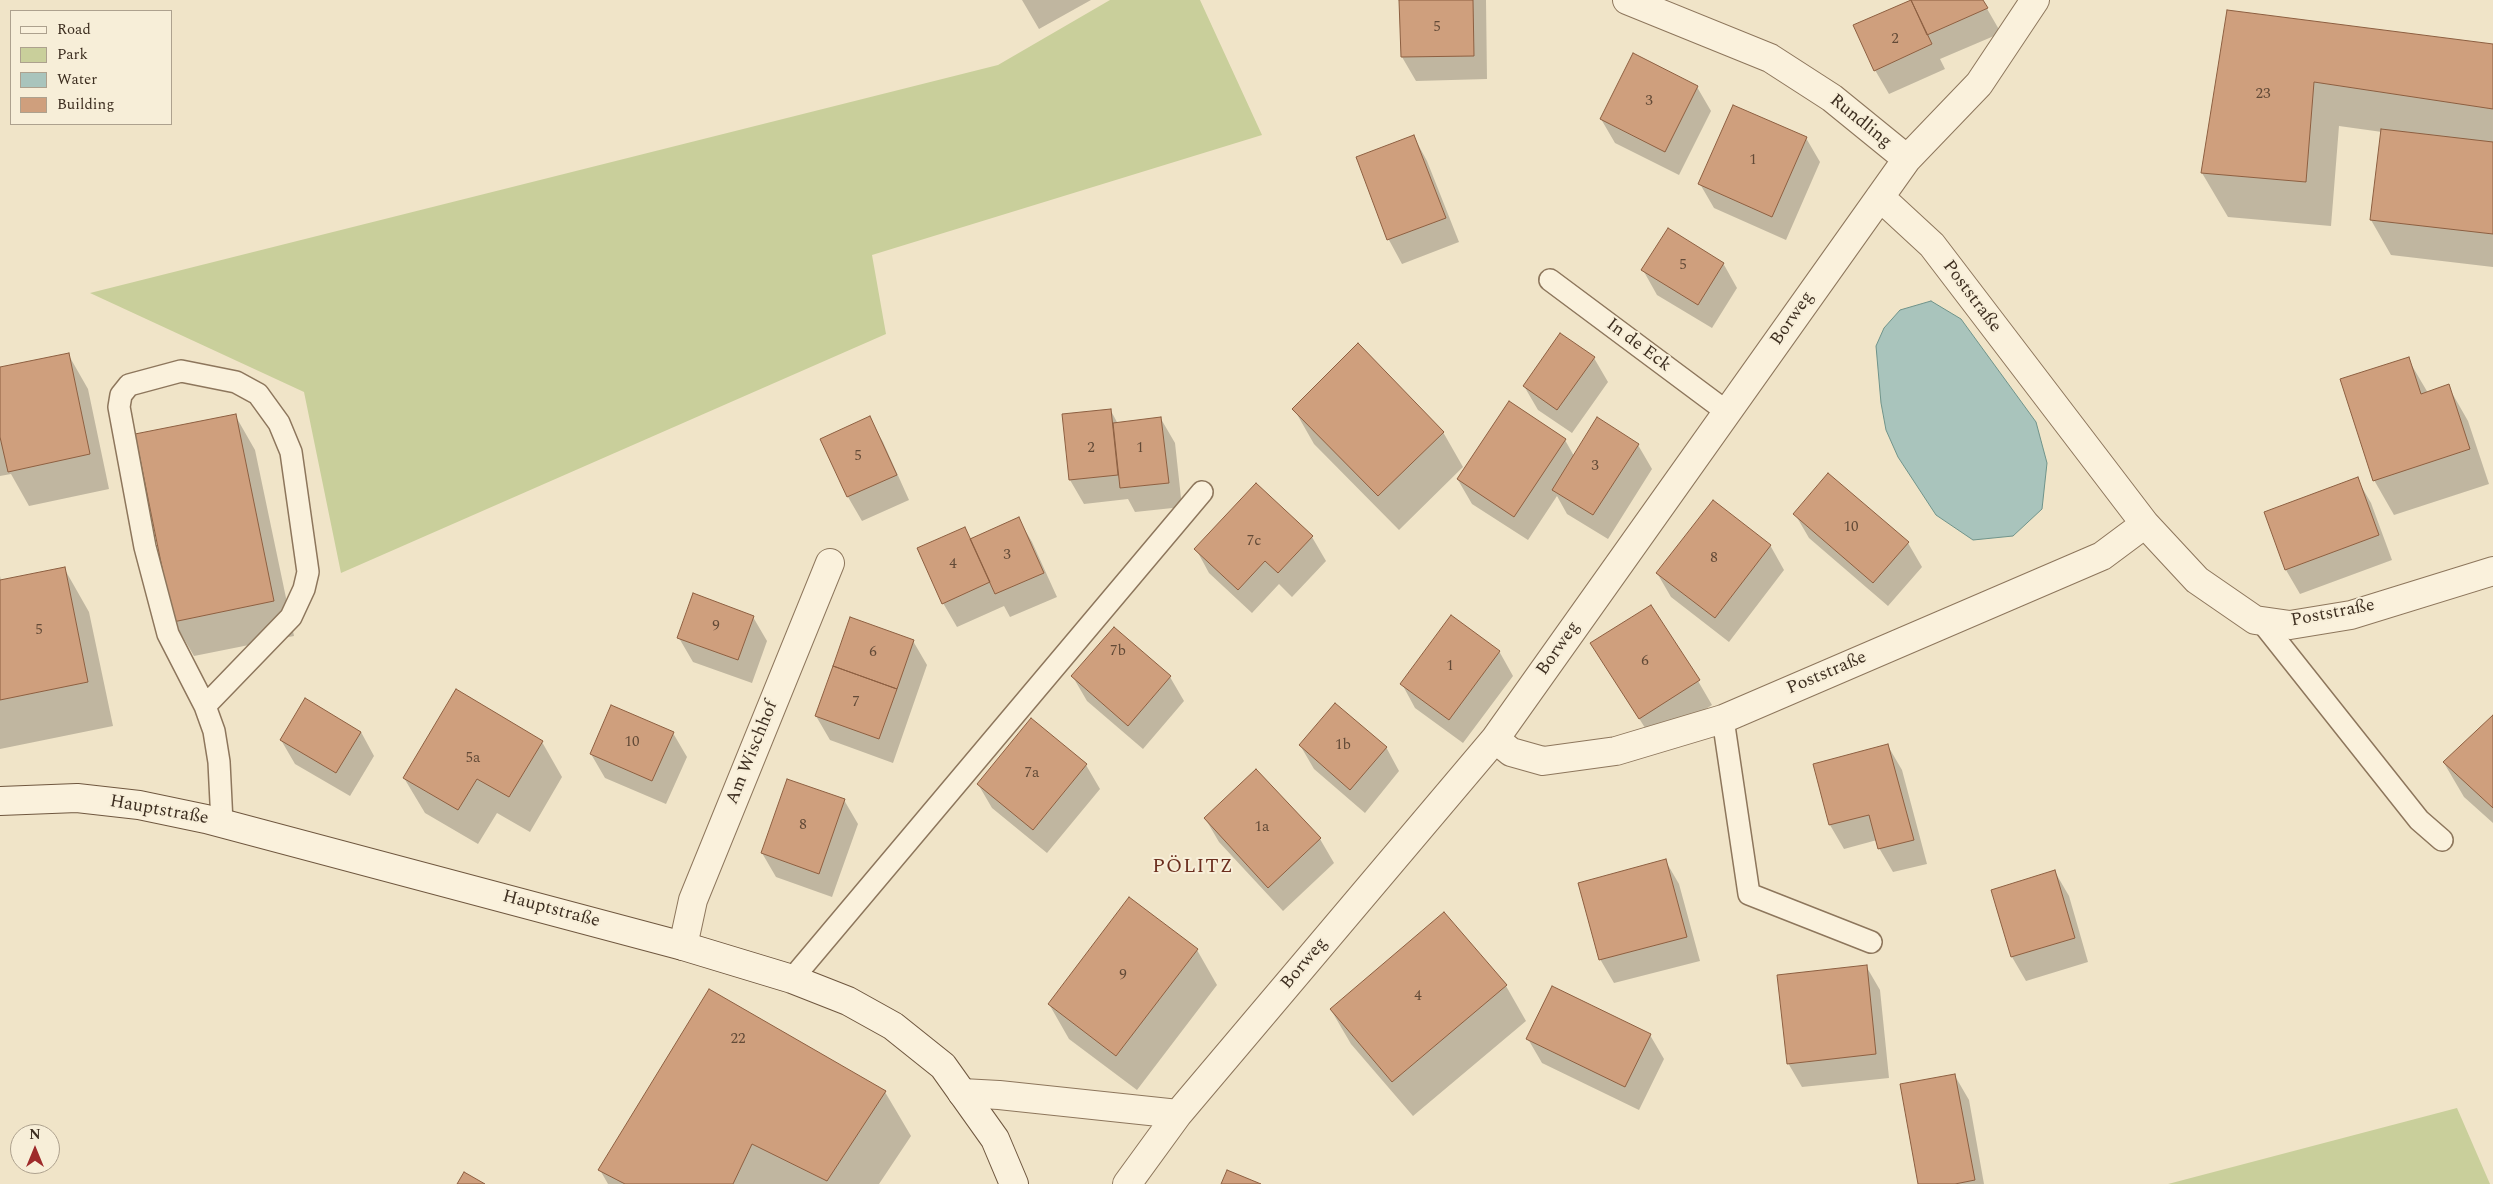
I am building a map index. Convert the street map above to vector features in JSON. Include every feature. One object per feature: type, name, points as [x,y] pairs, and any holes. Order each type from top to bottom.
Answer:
[{"type":"street","name":"Rundling","points":[[1627,0],[1770,58],[1832,98],[1907,159],[1979,84],[2034,0]]},
{"type":"street","name":"Borweg","points":[[1127,1184],[1178,1114],[1495,739],[1907,159]]},
{"type":"street","name":"Poststraße","points":[[1880,197],[1932,245],[2145,524],[2197,580],[2255,620],[2290,625],[2351,615],[2493,571]]},
{"type":"street","name":"Poststraße","points":[[1495,739],[1511,752],[1543,761],[1616,751],[1723,719],[2102,556],[2145,524]]},
{"type":"street","name":"Am Wischhof","points":[[683,946],[693,900],[830,563]]},
{"type":"street","name":"Hauptstraße","points":[[0,801],[86,799],[139,804],[222,823],[683,946],[792,979],[848,1002],[893,1026],[943,1066],[996,1139],[1014,1184]]},
{"type":"street","points":[[962,1093],[999,1094],[1178,1114]]},
{"type":"lane","name":"In de Eck","points":[[1550,280],[1727,412]]},
{"type":"lane","points":[[205,706],[291,617],[304,589],[308,572],[291,452],[279,423],[258,394],[236,382],[181,371],[129,385],[120,395],[119,407],[145,547],[168,634],[205,706],[214,731],[219,762],[222,823]]},
{"type":"lane","points":[[792,979],[1202,492]]},
{"type":"lane","points":[[2261,620],[2419,820],[2442,840]]},
{"type":"lane","points":[[1723,719],[1749,894],[1871,942]]},
{"type":"green space","points":[[1110,0],[1200,0],[1262,135],[872,255],[886,334],[341,573],[304,392],[90,293],[998,65]]},
{"type":"green space","points":[[2457,1108],[2490,1184],[2168,1184]]},
{"type":"water","points":[[1931,301],[1961,319],[2036,422],[2047,463],[2042,509],[2013,536],[1973,540],[1936,515],[1898,457],[1886,430],[1881,403],[1876,346],[1884,328],[1900,310]]},
{"type":"building","points":[[1399,0],[1473,0],[1474,56],[1401,57]]},
{"type":"building","points":[[1911,0],[1932,44],[1874,71],[1853,25]]},
{"type":"building","points":[[1911,0],[1983,0],[1988,8],[1927,35]]},
{"type":"building","points":[[2227,10],[2493,44],[2493,109],[2314,82],[2306,182],[2201,173]]},
{"type":"building","points":[[1633,53],[1698,86],[1665,152],[1600,119]]},
{"type":"building","points":[[1733,105],[1807,137],[1772,217],[1698,184]]},
{"type":"building","points":[[2381,129],[2493,142],[2493,234],[2370,220]]},
{"type":"building","points":[[1414,135],[1446,218],[1387,240],[1356,157]]},
{"type":"building","points":[[1668,228],[1724,263],[1698,305],[1641,270]]},
{"type":"building","points":[[1560,333],[1595,357],[1557,410],[1523,386]]},
{"type":"building","points":[[1358,343],[1444,432],[1378,496],[1292,409]]},
{"type":"building","points":[[69,353],[90,454],[8,472],[0,437],[0,367]]},
{"type":"building","points":[[2409,357],[2421,394],[2449,384],[2470,449],[2373,481],[2340,379]]},
{"type":"building","points":[[1509,401],[1566,439],[1514,517],[1457,479]]},
{"type":"building","points":[[1111,409],[1118,475],[1069,480],[1062,414]]},
{"type":"building","points":[[236,414],[274,601],[173,622],[135,434]]},
{"type":"building","points":[[870,416],[897,475],[847,497],[820,439]]},
{"type":"building","points":[[1161,417],[1169,483],[1120,488],[1113,423]]},
{"type":"building","points":[[1597,417],[1639,444],[1593,515],[1552,490]]},
{"type":"building","points":[[1828,473],[1909,542],[1873,583],[1793,514]]},
{"type":"building","points":[[2358,477],[2379,535],[2285,570],[2264,512]]},
{"type":"building","points":[[1256,483],[1313,536],[1278,573],[1265,561],[1238,590],[1194,549]]},
{"type":"building","points":[[1713,500],[1771,545],[1715,618],[1656,573]]},
{"type":"building","points":[[1019,517],[1044,573],[995,594],[970,539]]},
{"type":"building","points":[[965,527],[990,582],[942,604],[917,548]]},
{"type":"building","points":[[65,567],[88,682],[0,700],[0,580]]},
{"type":"building","points":[[693,593],[754,616],[738,660],[677,638]]},
{"type":"building","points":[[1651,605],[1700,680],[1639,719],[1590,643]]},
{"type":"building","points":[[1451,615],[1500,651],[1449,720],[1400,684]]},
{"type":"building","points":[[850,617],[914,640],[897,689],[833,666]]},
{"type":"building","points":[[1114,627],[1171,676],[1128,726],[1071,676]]},
{"type":"building","points":[[833,666],[897,689],[879,739],[815,716]]},
{"type":"building","points":[[456,689],[543,741],[509,797],[477,779],[458,810],[403,778]]},
{"type":"building","points":[[305,698],[361,732],[336,773],[280,740]]},
{"type":"building","points":[[1335,703],[1387,747],[1350,790],[1299,745]]},
{"type":"building","points":[[611,705],[674,732],[652,781],[590,754]]},
{"type":"building","points":[[2493,715],[2493,808],[2443,762]]},
{"type":"building","points":[[1031,718],[1087,764],[1033,830],[977,784]]},
{"type":"building","points":[[1888,744],[1914,840],[1878,849],[1869,815],[1829,825],[1813,764]]},
{"type":"building","points":[[1256,769],[1321,838],[1268,888],[1204,818]]},
{"type":"building","points":[[787,779],[845,799],[819,874],[761,853]]},
{"type":"building","points":[[1666,859],[1687,937],[1599,960],[1578,883]]},
{"type":"building","points":[[2055,870],[2075,938],[2011,957],[1991,890]]},
{"type":"building","points":[[1129,897],[1198,949],[1116,1056],[1048,1004]]},
{"type":"building","points":[[1444,912],[1507,985],[1392,1082],[1330,1009]]},
{"type":"building","points":[[1867,965],[1876,1054],[1787,1064],[1777,975]]},
{"type":"building","points":[[1552,986],[1651,1034],[1625,1087],[1526,1039]]},
{"type":"building","points":[[709,989],[886,1091],[827,1181],[752,1144],[733,1184],[625,1184],[598,1170]]},
{"type":"building","points":[[1955,1074],[1975,1180],[1955,1184],[1918,1184],[1900,1084]]},
{"type":"building","points":[[1227,1170],[1261,1184],[1221,1184]]},
{"type":"building","points":[[464,1172],[485,1184],[457,1184]]},
{"type":"district","name":"PÖLITZ","points":[[1193,868]]}]
